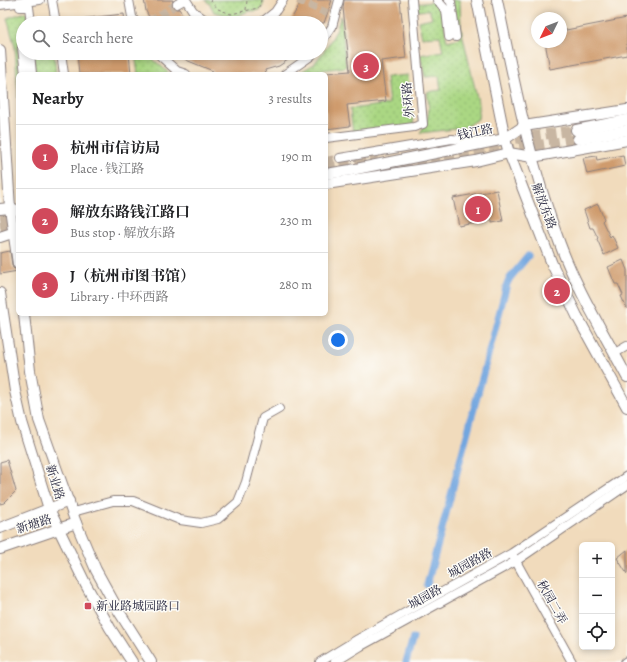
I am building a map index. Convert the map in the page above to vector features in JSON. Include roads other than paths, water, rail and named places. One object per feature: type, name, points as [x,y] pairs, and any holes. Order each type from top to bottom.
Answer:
[{"type":"main road","name":"解放东路","points":[[477,0],[509,153],[552,264],[577,316],[627,407]]},
{"type":"main road","name":"解放东路","points":[[497,0],[532,157],[560,244],[580,290],[627,377]]},
{"type":"main road","points":[[0,50],[11,209],[16,231],[0,237]]},
{"type":"main road","name":"钱江路","points":[[328,174],[505,139],[524,126],[627,110]]},
{"type":"main road","points":[[627,120],[577,134],[627,130]]},
{"type":"main road","points":[[328,184],[476,161],[509,153],[532,157],[627,140]]},
{"type":"main road","name":"新业路","points":[[0,293],[20,414],[49,509],[86,585],[110,628],[132,662]]},
{"type":"main road","name":"新业路","points":[[24,316],[30,370],[40,420],[76,523],[96,570],[118,610],[151,662]]},
{"type":"main road","name":"新塘路","points":[[0,528],[69,501]]},
{"type":"main road","name":"新塘路","points":[[0,549],[76,523]]},
{"type":"street","points":[[0,5],[40,0]]},
{"type":"street","points":[[52,0],[54,16]]},
{"type":"street","points":[[129,0],[132,16]]},
{"type":"street","points":[[270,16],[275,12],[283,0]]},
{"type":"street","points":[[328,32],[332,27],[332,14],[339,0]]},
{"type":"street","name":"外环路","points":[[328,138],[414,127],[422,124],[412,0]]},
{"type":"street","points":[[437,0],[446,10],[452,37],[451,2],[449,0]]},
{"type":"street","points":[[183,1],[199,16]]},
{"type":"street","points":[[15,3],[20,7],[29,7],[30,16]]},
{"type":"street","points":[[23,60],[24,72]]},
{"type":"street","points":[[31,60],[32,72]]},
{"type":"street","points":[[62,60],[64,72]]},
{"type":"street","points":[[165,60],[180,72]]},
{"type":"street","points":[[288,72],[305,60]]},
{"type":"street","points":[[340,158],[452,139],[488,142]]},
{"type":"street","points":[[614,353],[627,346]]},
{"type":"street","points":[[73,512],[113,501],[133,501],[180,520],[200,523],[218,519],[238,502],[246,482],[263,418],[279,409]]},
{"type":"street","name":"城园路路","points":[[320,662],[358,639],[514,557],[627,476]]},
{"type":"street","name":"城园路","points":[[335,662],[514,557],[627,485]]},
{"type":"street","name":"秋园二弄","points":[[514,557],[572,662]]},
{"type":"waterway","points":[[427,585],[507,284],[528,256]]},
{"type":"waterway","points":[[406,662],[413,638]]},
{"type":"tunnel","points":[[298,0],[329,14]]},
{"type":"tunnel","points":[[159,16],[177,4]]},
{"type":"tunnel","points":[[501,141],[576,130]]},
{"type":"tunnel","points":[[371,170],[578,139]]},
{"type":"tunnel","points":[[328,161],[340,158]]},
{"type":"tunnel","points":[[328,168],[378,160]]},
{"type":"tunnel","points":[[0,218],[16,215]]},
{"type":"tunnel","points":[[0,226],[16,223]]},
{"type":"place","name":"J（杭州市图书馆）","points":[[366,66]]},
{"type":"place","name":"杭州市信访局","points":[[478,209]]},
{"type":"place","name":"解放东路钱江路口","points":[[557,291]]},
{"type":"place","name":"新业路城园路口","points":[[88,606]]}]
